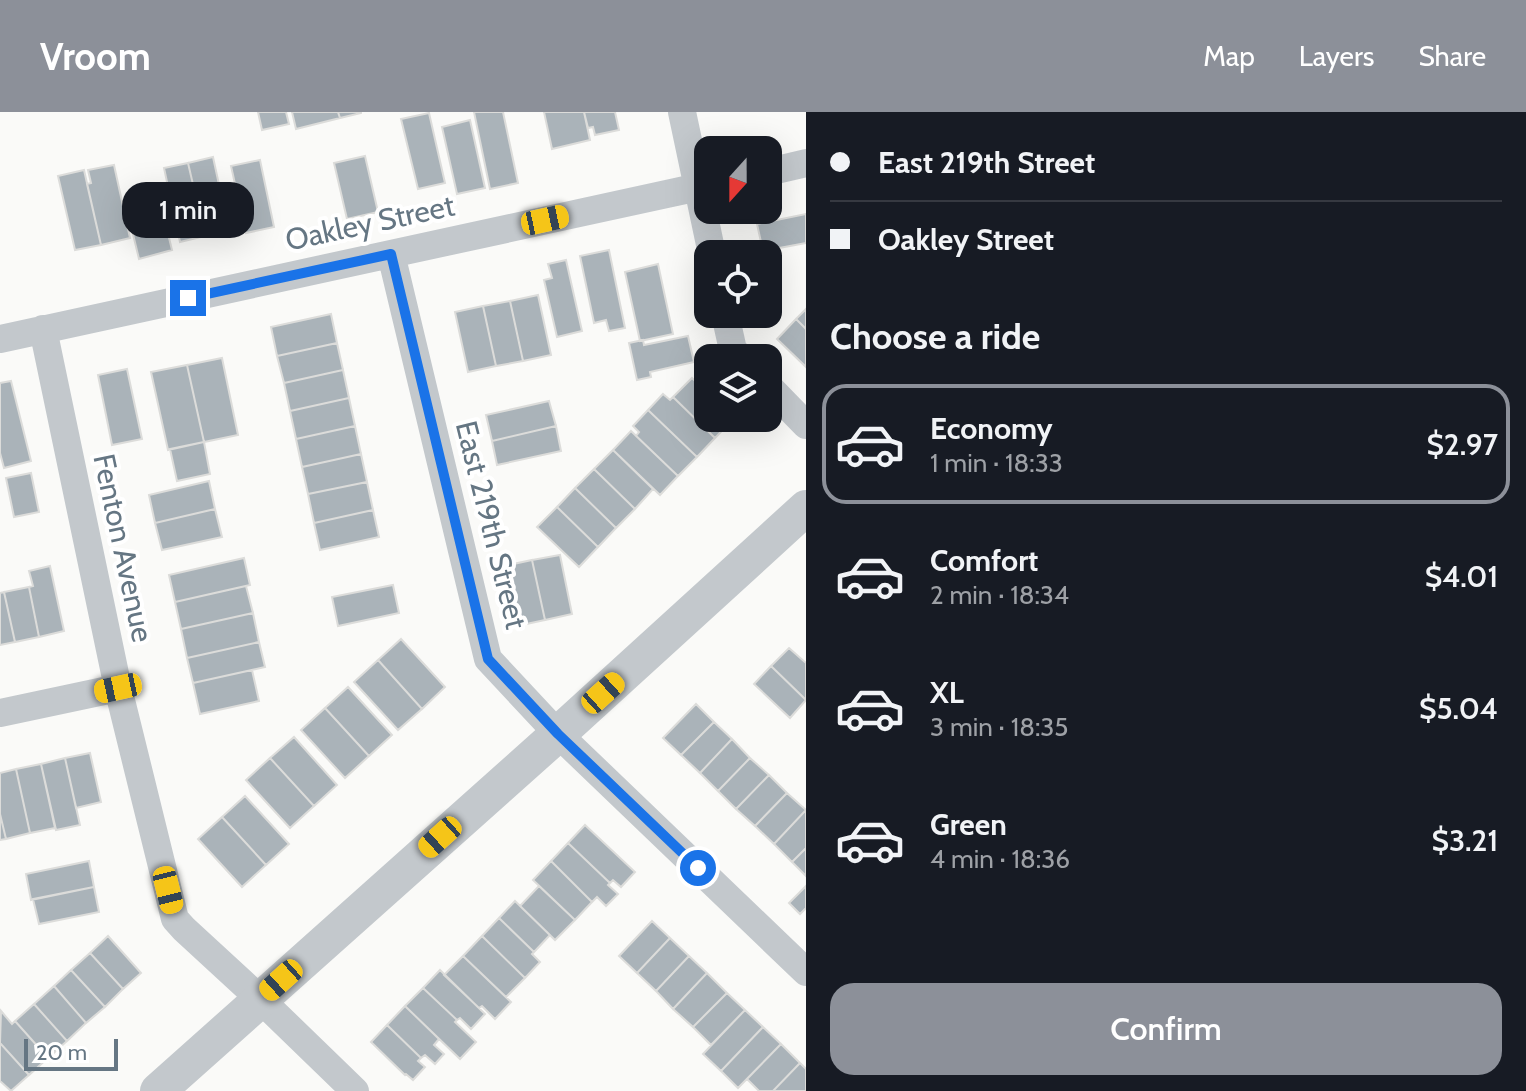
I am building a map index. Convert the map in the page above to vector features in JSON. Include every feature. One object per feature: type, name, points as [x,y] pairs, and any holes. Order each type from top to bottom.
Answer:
[{"type":"street","points":[[682,112],[694,156]]},
{"type":"street","points":[[782,169],[806,163]]},
{"type":"street","name":"Oakley Street","points":[[0,339],[694,188]]},
{"type":"street","name":"East 219th Street","points":[[391,254],[488,659],[558,734],[806,972]]},
{"type":"street","name":"Fenton Avenue","points":[[43,329],[118,688],[175,919],[260,999]]},
{"type":"street","points":[[782,400],[806,425]]},
{"type":"street","points":[[158,1091],[806,508]]},
{"type":"street","points":[[0,713],[118,688]]},
{"type":"street","points":[[260,999],[355,1091]]},
{"type":"building","points":[[258,112],[286,112],[289,124],[262,130]]},
{"type":"building","points":[[292,112],[338,112],[340,118],[296,129]]},
{"type":"building","points":[[338,112],[361,112],[361,113],[340,118]]},
{"type":"building","points":[[474,112],[503,112],[518,183],[490,189]]},
{"type":"building","points":[[544,112],[584,112],[590,140],[552,149]]},
{"type":"building","points":[[584,112],[615,112],[619,130],[595,135],[593,127],[588,128]]},
{"type":"building","points":[[429,113],[445,183],[418,189],[401,119]]},
{"type":"building","points":[[470,120],[485,188],[457,194],[442,127]]},
{"type":"building","points":[[365,156],[378,212],[347,219],[334,163]]},
{"type":"building","points":[[213,157],[229,231],[205,236],[188,163]]},
{"type":"building","points":[[260,160],[274,227],[246,233],[231,166]]},
{"type":"building","points":[[188,163],[205,236],[180,242],[164,168]]},
{"type":"building","points":[[114,165],[130,238],[101,245],[87,184],[91,183],[88,170]]},
{"type":"building","points":[[84,170],[101,245],[75,250],[58,176]]},
{"type":"building","points":[[159,197],[172,250],[139,259],[126,205]]},
{"type":"building","points":[[806,214],[806,243],[782,247],[782,240],[761,240],[757,224],[782,224],[782,219]]},
{"type":"building","points":[[609,250],[625,328],[609,331],[606,320],[594,323],[580,256]]},
{"type":"building","points":[[566,260],[582,331],[557,337],[544,280],[552,278],[548,264]]},
{"type":"building","points":[[658,264],[673,334],[640,341],[625,272]]},
{"type":"building","points":[[538,295],[551,355],[523,361],[510,301]]},
{"type":"building","points":[[510,301],[523,361],[496,366],[483,306]]},
{"type":"building","points":[[483,306],[496,366],[468,372],[455,312]]},
{"type":"building","points":[[806,309],[806,329],[796,319]]},
{"type":"building","points":[[331,314],[337,343],[277,356],[271,327]]},
{"type":"building","points":[[796,319],[806,329],[806,367],[777,339]]},
{"type":"building","points":[[688,336],[694,362],[650,372],[651,377],[637,380],[629,343],[643,340],[644,345]]},
{"type":"building","points":[[337,343],[343,370],[284,383],[277,356]]},
{"type":"building","points":[[222,358],[238,435],[204,442],[187,365]]},
{"type":"building","points":[[187,365],[204,442],[168,450],[151,372]]},
{"type":"building","points":[[127,369],[142,439],[112,445],[98,375]]},
{"type":"building","points":[[343,370],[349,398],[290,411],[284,383]]},
{"type":"building","points":[[692,378],[694,380],[694,418],[673,397]]},
{"type":"building","points":[[11,381],[31,461],[4,468],[0,453],[0,383]]},
{"type":"building","points":[[663,394],[670,400],[673,397],[694,418],[694,432],[709,432],[715,438],[697,457],[648,410]]},
{"type":"building","points":[[349,398],[355,426],[296,439],[290,411]]},
{"type":"building","points":[[549,401],[556,426],[492,441],[486,415]]},
{"type":"building","points":[[648,410],[697,457],[678,476],[636,436],[639,432],[633,426]]},
{"type":"building","points":[[355,426],[361,454],[302,467],[296,439]]},
{"type":"building","points":[[556,426],[561,451],[497,465],[492,441]]},
{"type":"building","points":[[631,431],[678,476],[660,495],[613,450]]},
{"type":"building","points":[[204,442],[210,474],[177,481],[170,449]]},
{"type":"building","points":[[613,450],[653,489],[635,509],[594,469]]},
{"type":"building","points":[[361,454],[367,482],[308,494],[302,467]]},
{"type":"building","points":[[594,469],[635,509],[616,528],[575,488]]},
{"type":"building","points":[[31,473],[39,512],[14,517],[6,478]]},
{"type":"building","points":[[209,481],[215,509],[155,523],[149,495]]},
{"type":"building","points":[[367,482],[373,510],[314,523],[308,494]]},
{"type":"building","points":[[575,488],[616,528],[598,547],[557,507]]},
{"type":"building","points":[[557,507],[598,547],[579,567],[537,527]]},
{"type":"building","points":[[215,509],[222,537],[162,550],[155,523]]},
{"type":"building","points":[[373,510],[379,537],[320,550],[314,523]]},
{"type":"building","points":[[560,555],[572,614],[545,620],[532,560]]},
{"type":"building","points":[[244,558],[250,585],[175,602],[169,575]]},
{"type":"building","points":[[532,560],[545,620],[517,626],[504,566]]},
{"type":"building","points":[[50,566],[64,631],[39,637],[29,571]]},
{"type":"building","points":[[393,585],[399,613],[338,626],[332,597]]},
{"type":"building","points":[[246,586],[253,613],[181,629],[175,602]]},
{"type":"building","points":[[29,587],[39,637],[15,642],[4,592]]},
{"type":"building","points":[[4,592],[15,642],[0,645],[0,593]]},
{"type":"building","points":[[253,613],[259,642],[187,658],[181,629]]},
{"type":"building","points":[[401,639],[445,687],[422,709],[378,660]]},
{"type":"building","points":[[259,642],[265,667],[193,683],[187,658]]},
{"type":"building","points":[[789,648],[806,663],[806,700],[771,666]]},
{"type":"building","points":[[378,660],[422,709],[398,730],[354,682]]},
{"type":"building","points":[[771,666],[806,700],[790,718],[754,684]]},
{"type":"building","points":[[252,670],[259,701],[200,714],[193,683]]},
{"type":"building","points":[[348,687],[392,735],[369,756],[325,708]]},
{"type":"building","points":[[696,704],[714,722],[681,755],[663,738]]},
{"type":"building","points":[[325,708],[369,756],[345,778],[301,730]]},
{"type":"building","points":[[714,722],[732,739],[700,773],[681,755]]},
{"type":"building","points":[[294,737],[337,785],[314,806],[270,758]]},
{"type":"building","points":[[732,739],[750,758],[718,791],[700,773]]},
{"type":"building","points":[[90,753],[101,802],[76,808],[65,758]]},
{"type":"building","points":[[65,758],[80,825],[56,830],[41,764]]},
{"type":"building","points":[[270,758],[314,806],[290,828],[246,780]]},
{"type":"building","points":[[750,758],[769,775],[736,809],[718,791]]},
{"type":"building","points":[[41,764],[55,828],[30,833],[16,769]]},
{"type":"building","points":[[16,769],[30,833],[6,839],[0,814],[0,773]]},
{"type":"building","points":[[769,775],[787,793],[755,826],[736,809]]},
{"type":"building","points":[[787,793],[806,810],[774,844],[755,826]]},
{"type":"building","points":[[245,796],[289,844],[266,865],[222,817]]},
{"type":"building","points":[[806,810],[806,848],[792,862],[774,844]]},
{"type":"building","points":[[0,814],[6,839],[0,840]]},
{"type":"building","points":[[222,817],[266,865],[242,887],[198,839]]},
{"type":"building","points":[[585,825],[635,872],[621,887],[613,880],[610,883],[568,843]]},
{"type":"building","points":[[568,843],[618,894],[606,906],[597,897],[592,902],[551,861]]},
{"type":"building","points":[[806,848],[806,876],[792,862]]},
{"type":"building","points":[[89,861],[94,887],[31,900],[26,874]]},
{"type":"building","points":[[551,861],[592,902],[575,920],[533,880]]},
{"type":"building","points":[[539,886],[575,920],[555,940],[520,906]]},
{"type":"building","points":[[806,886],[806,908],[800,914],[789,903]]},
{"type":"building","points":[[94,887],[99,912],[39,924],[33,899]]},
{"type":"building","points":[[515,901],[550,935],[534,952],[499,918]]},
{"type":"building","points":[[499,918],[534,952],[532,954],[540,962],[525,978],[482,936]]},
{"type":"building","points":[[652,921],[670,938],[637,973],[619,956]]},
{"type":"building","points":[[108,936],[141,973],[123,989],[90,953]]},
{"type":"building","points":[[482,936],[525,978],[506,997],[463,956]]},
{"type":"building","points":[[670,938],[689,956],[656,991],[637,973]]},
{"type":"building","points":[[90,953],[123,989],[105,1007],[71,970]]},
{"type":"building","points":[[463,956],[511,1002],[495,1019],[444,975]]},
{"type":"building","points":[[689,956],[707,973],[673,1009],[656,991]]},
{"type":"building","points":[[71,970],[105,1007],[86,1023],[54,986]]},
{"type":"building","points":[[440,970],[485,1014],[471,1029],[423,988]]},
{"type":"building","points":[[707,973],[727,993],[693,1027],[673,1009]]},
{"type":"building","points":[[54,986],[86,1023],[67,1041],[34,1004]]},
{"type":"building","points":[[423,988],[476,1042],[460,1059],[405,1006]]},
{"type":"building","points":[[727,993],[745,1010],[711,1045],[693,1027]]},
{"type":"building","points":[[34,1004],[67,1041],[48,1058],[15,1021]]},
{"type":"building","points":[[405,1006],[439,1039],[434,1045],[444,1054],[435,1064],[425,1055],[421,1058],[387,1025]]},
{"type":"building","points":[[745,1010],[763,1027],[721,1071],[703,1054]]},
{"type":"building","points":[[1,1011],[12,1024],[15,1021],[48,1058],[29,1075],[0,1043]]},
{"type":"building","points":[[387,1025],[421,1058],[418,1061],[425,1067],[413,1080],[371,1042]]},
{"type":"building","points":[[763,1027],[781,1044],[738,1088],[721,1071]]},
{"type":"building","points":[[0,1043],[29,1075],[11,1091],[0,1081]]},
{"type":"building","points":[[781,1044],[800,1063],[773,1091],[759,1091],[747,1079]]},
{"type":"building","points":[[800,1063],[806,1069],[806,1091],[773,1091]]},
{"type":"route","points":[[188,298],[391,254],[488,659],[558,734],[698,868]]}]
